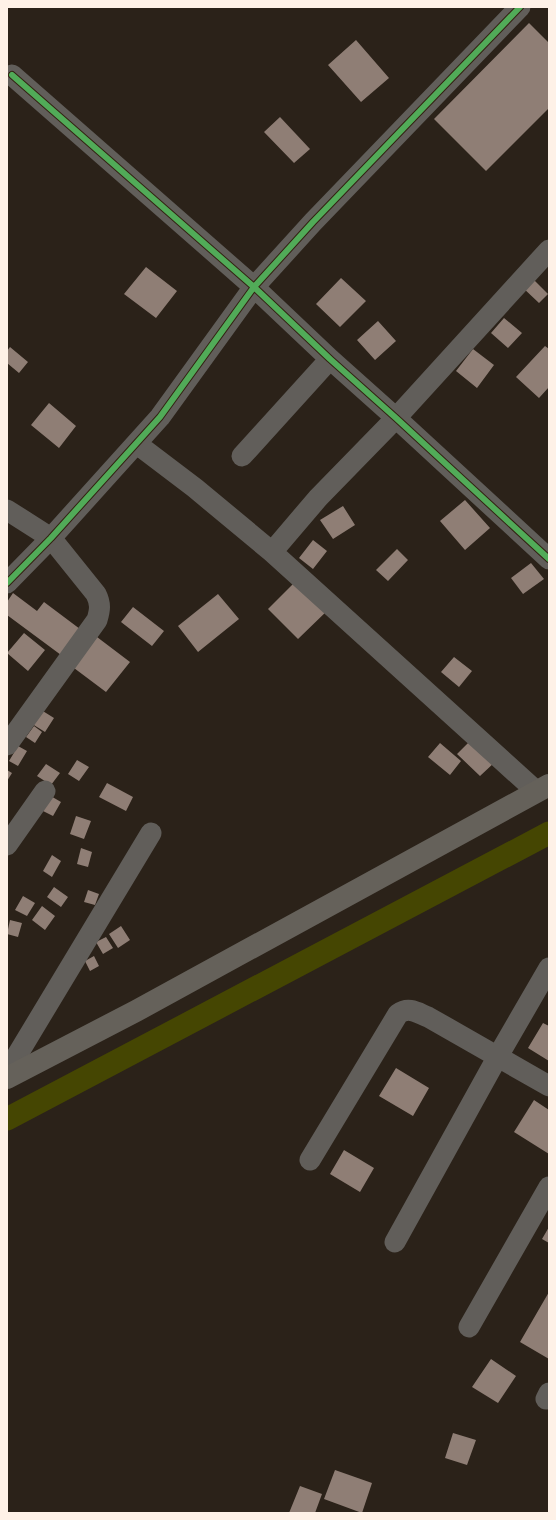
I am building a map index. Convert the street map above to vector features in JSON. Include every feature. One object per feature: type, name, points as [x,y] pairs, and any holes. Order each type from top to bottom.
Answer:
[{"type":"main road","points":[[7,1078],[136,1011],[542,788]]},
{"type":"street","points":[[7,582],[51,538],[160,417],[254,287],[314,222],[520,7]]},
{"type":"street","points":[[12,75],[254,287],[330,359],[549,559]]},
{"type":"street","points":[[272,552],[318,498],[396,418],[549,250]]},
{"type":"street","points":[[242,456],[330,359]]},
{"type":"street","points":[[136,444],[195,488],[272,552],[542,788]]},
{"type":"street","points":[[7,510],[51,538],[100,601],[100,610],[97,620],[7,745]]},
{"type":"street","points":[[7,845],[45,791]]},
{"type":"street","points":[[7,1072],[151,834]]},
{"type":"street","points":[[395,1242],[498,1056],[549,968]]},
{"type":"street","points":[[310,1160],[398,1014],[409,1009],[428,1017],[549,1086]]},
{"type":"street","points":[[469,1328],[549,1187]]},
{"type":"building","points":[[529,23],[549,43],[549,108],[486,171],[434,119]]},
{"type":"building","points":[[356,40],[389,78],[361,102],[328,65]]},
{"type":"building","points":[[280,117],[310,149],[294,163],[264,132]]},
{"type":"building","points":[[146,267],[177,291],[156,318],[124,294]]},
{"type":"building","points":[[530,276],[548,294],[539,303],[521,286]]},
{"type":"building","points":[[341,278],[366,301],[340,327],[316,304]]},
{"type":"building","points":[[504,318],[522,333],[508,348],[491,333]]},
{"type":"building","points":[[378,321],[396,341],[375,360],[357,340]]},
{"type":"building","points":[[545,346],[549,349],[549,387],[539,398],[516,377]]},
{"type":"building","points":[[10,347],[28,362],[19,373],[7,363],[7,351]]},
{"type":"building","points":[[473,349],[494,365],[477,388],[456,371]]},
{"type":"building","points":[[49,403],[76,426],[59,448],[31,425]]},
{"type":"building","points":[[465,500],[490,528],[465,550],[440,521]]},
{"type":"building","points":[[343,506],[355,525],[333,539],[320,520]]},
{"type":"building","points":[[313,540],[327,551],[313,569],[299,558]]},
{"type":"building","points":[[397,549],[408,560],[388,581],[376,570]]},
{"type":"building","points":[[531,563],[544,579],[523,594],[511,578]]},
{"type":"building","points":[[299,578],[330,608],[298,639],[268,609]]},
{"type":"building","points":[[13,593],[37,611],[44,602],[80,629],[61,655],[7,615],[7,602]]},
{"type":"building","points":[[218,594],[239,619],[198,652],[178,626]]},
{"type":"building","points":[[133,607],[164,631],[152,646],[121,622]]},
{"type":"building","points":[[24,633],[45,650],[28,671],[7,653]]},
{"type":"building","points":[[97,637],[130,662],[106,692],[74,668]]},
{"type":"building","points":[[454,657],[472,671],[459,687],[441,672]]},
{"type":"building","points":[[38,708],[54,718],[45,732],[29,722]]},
{"type":"building","points":[[34,726],[42,732],[35,743],[26,737]]},
{"type":"building","points":[[472,739],[495,762],[480,776],[457,754]]},
{"type":"building","points":[[440,743],[461,761],[450,775],[428,757]]},
{"type":"building","points":[[18,746],[27,751],[18,766],[9,761]]},
{"type":"building","points":[[77,760],[89,767],[79,781],[68,774]]},
{"type":"building","points":[[46,764],[60,773],[51,785],[37,776]]},
{"type":"building","points":[[7,770],[12,773],[7,781]]},
{"type":"building","points":[[107,783],[133,797],[126,811],[99,797]]},
{"type":"building","points":[[49,795],[61,802],[53,816],[41,810]]},
{"type":"building","points":[[76,816],[91,821],[84,839],[70,834]]},
{"type":"building","points":[[81,848],[92,852],[88,867],[77,864]]},
{"type":"building","points":[[52,855],[61,861],[52,877],[43,871]]},
{"type":"building","points":[[54,887],[68,897],[61,907],[47,897]]},
{"type":"building","points":[[88,890],[99,894],[95,905],[84,902]]},
{"type":"building","points":[[23,896],[35,903],[27,916],[15,910]]},
{"type":"building","points":[[42,906],[55,916],[45,930],[32,920]]},
{"type":"building","points":[[10,920],[22,923],[18,937],[7,934]]},
{"type":"building","points":[[121,926],[130,940],[118,948],[109,934]]},
{"type":"building","points":[[106,937],[113,948],[103,954],[96,942]]},
{"type":"building","points":[[94,956],[99,966],[90,971],[85,961]]},
{"type":"building","points":[[543,1023],[549,1026],[549,1061],[528,1048]]},
{"type":"building","points":[[396,1068],[429,1088],[413,1116],[379,1096]]},
{"type":"building","points":[[534,1100],[549,1110],[549,1154],[514,1132]]},
{"type":"building","points":[[344,1150],[374,1168],[360,1192],[330,1174]]},
{"type":"building","points":[[549,1227],[549,1243],[542,1239]]},
{"type":"building","points":[[549,1292],[549,1359],[520,1342]]},
{"type":"building","points":[[491,1359],[516,1376],[498,1403],[472,1387]]},
{"type":"building","points":[[453,1433],[476,1440],[467,1465],[445,1458]]},
{"type":"building","points":[[335,1470],[372,1483],[362,1513],[324,1499]]},
{"type":"building","points":[[300,1486],[322,1494],[315,1513],[289,1513]]},
{"type":"waterway","points":[[7,1119],[549,833]]},
{"type":"cycle path","points":[[7,583],[51,538],[160,417],[254,287],[313,222],[520,7]]},
{"type":"cycle path","points":[[12,75],[254,287],[330,359],[549,559]]}]
